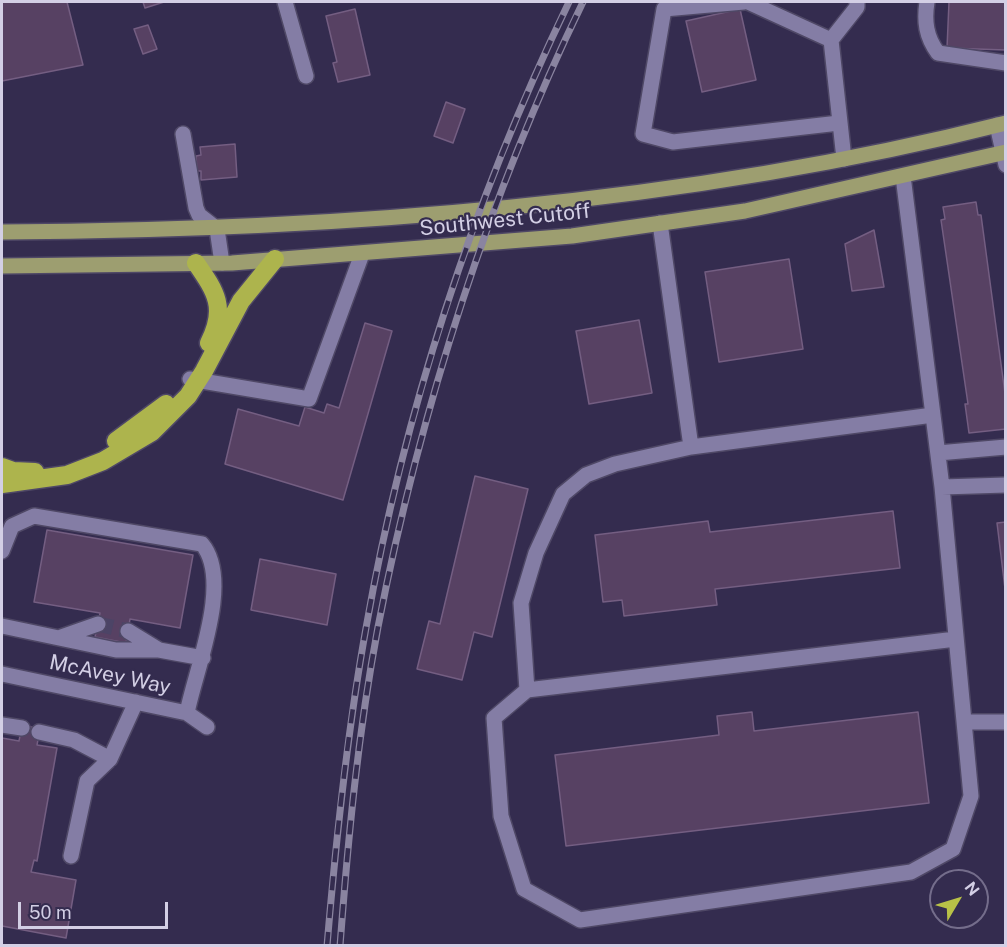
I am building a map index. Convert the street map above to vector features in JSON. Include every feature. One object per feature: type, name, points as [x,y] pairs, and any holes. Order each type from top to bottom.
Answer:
[{"type":"highway","points":[[2,484],[67,475],[127,449],[152,432],[173,413],[241,301],[275,260]]},
{"type":"highway","points":[[2,467],[28,473],[45,471],[88,457],[145,421],[194,380],[212,338],[219,307],[215,293],[196,263]]},
{"type":"main road","name":"Southwest Cutoff","points":[[2,232],[217,229],[313,223],[581,199],[844,159],[1001,124]]},
{"type":"main road","name":"Southwest Cutoff","points":[[2,266],[222,263],[572,236],[745,211],[1005,156]]},
{"type":"street","points":[[285,2],[306,76]]},
{"type":"street","points":[[831,40],[746,2],[664,5],[643,134],[673,142],[839,123]]},
{"type":"street","points":[[844,159],[831,40],[857,7],[857,2]]},
{"type":"street","points":[[927,2],[924,19],[930,42],[938,53],[1005,63]]},
{"type":"street","points":[[1001,124],[1005,156]]},
{"type":"street","points":[[183,134],[196,208],[199,215],[217,229],[222,263]]},
{"type":"street","points":[[903,176],[942,487],[971,796],[953,849],[911,872],[580,920],[524,889],[501,816],[494,718],[527,690],[956,639]]},
{"type":"street","points":[[660,223],[691,447]]},
{"type":"street","points":[[194,380],[309,399],[362,254]]},
{"type":"street","points":[[527,690],[521,603],[536,553],[563,494],[586,475],[615,464],[691,447],[933,415]]},
{"type":"street","points":[[938,453],[1005,447]]},
{"type":"street","points":[[942,487],[1005,485]]},
{"type":"street","points":[[2,551],[12,526],[34,516],[202,544],[214,564],[210,633],[187,713]]},
{"type":"street","points":[[62,637],[98,624]]},
{"type":"street","points":[[2,626],[116,650],[159,650],[203,658]]},
{"type":"street","points":[[128,631],[159,650]]},
{"type":"street","name":"McAvey Way","points":[[2,674],[187,713],[207,727]]},
{"type":"street","points":[[71,856],[87,782],[110,759],[136,702]]},
{"type":"street","points":[[964,722],[1005,722]]},
{"type":"street","points":[[2,725],[21,728]]},
{"type":"street","points":[[39,732],[74,740],[110,759]]},
{"type":"building","points":[[2,2],[67,2],[83,65],[2,81]]},
{"type":"building","points":[[143,2],[164,2],[145,8]]},
{"type":"building","points":[[949,2],[1006,2],[1006,50],[947,48]]},
{"type":"building","points":[[355,9],[370,75],[338,82],[333,63],[337,62],[326,16]]},
{"type":"building","points":[[740,9],[756,80],[702,92],[686,21]]},
{"type":"building","points":[[148,25],[157,49],[143,54],[134,29]]},
{"type":"building","points":[[446,102],[465,109],[453,143],[434,136]]},
{"type":"building","points":[[235,144],[237,177],[201,180],[201,171],[197,171],[196,156],[201,155],[200,147]]},
{"type":"building","points":[[976,202],[978,215],[981,215],[1006,401],[1006,429],[969,433],[965,404],[968,404],[941,220],[945,219],[943,207]]},
{"type":"building","points":[[874,230],[884,287],[852,291],[845,244]]},
{"type":"building","points":[[789,259],[803,349],[719,362],[705,272]]},
{"type":"building","points":[[639,320],[652,393],[589,404],[576,331]]},
{"type":"building","points":[[365,323],[392,331],[343,500],[225,464],[238,409],[299,426],[305,407],[324,413],[327,404],[339,408]]},
{"type":"building","points":[[475,476],[528,489],[492,637],[474,632],[462,680],[417,669],[429,621],[440,624]]},
{"type":"building","points":[[893,511],[900,568],[715,589],[717,605],[624,616],[622,600],[603,602],[595,535],[708,521],[710,532]]},
{"type":"building","points":[[1006,522],[1006,597],[997,523]]},
{"type":"building","points":[[47,530],[193,555],[180,628],[130,619],[126,643],[95,637],[100,613],[34,602]]},
{"type":"building","points":[[260,559],[336,574],[327,625],[251,610]]},
{"type":"building","points":[[752,712],[754,731],[918,712],[929,803],[566,846],[555,755],[719,735],[717,716]]},
{"type":"building","points":[[22,725],[40,729],[37,745],[57,748],[37,861],[34,860],[31,872],[76,880],[66,938],[2,926],[2,738],[19,741]]},
{"type":"tunnel","points":[[98,624],[128,631]]},
{"type":"railway","points":[[327,946],[338,826],[353,707],[366,628],[400,467],[446,308],[473,230],[503,153],[569,2]]},
{"type":"railway","points":[[340,946],[350,826],[365,707],[378,627],[414,466],[460,308],[487,230],[516,153],[583,2]]}]
